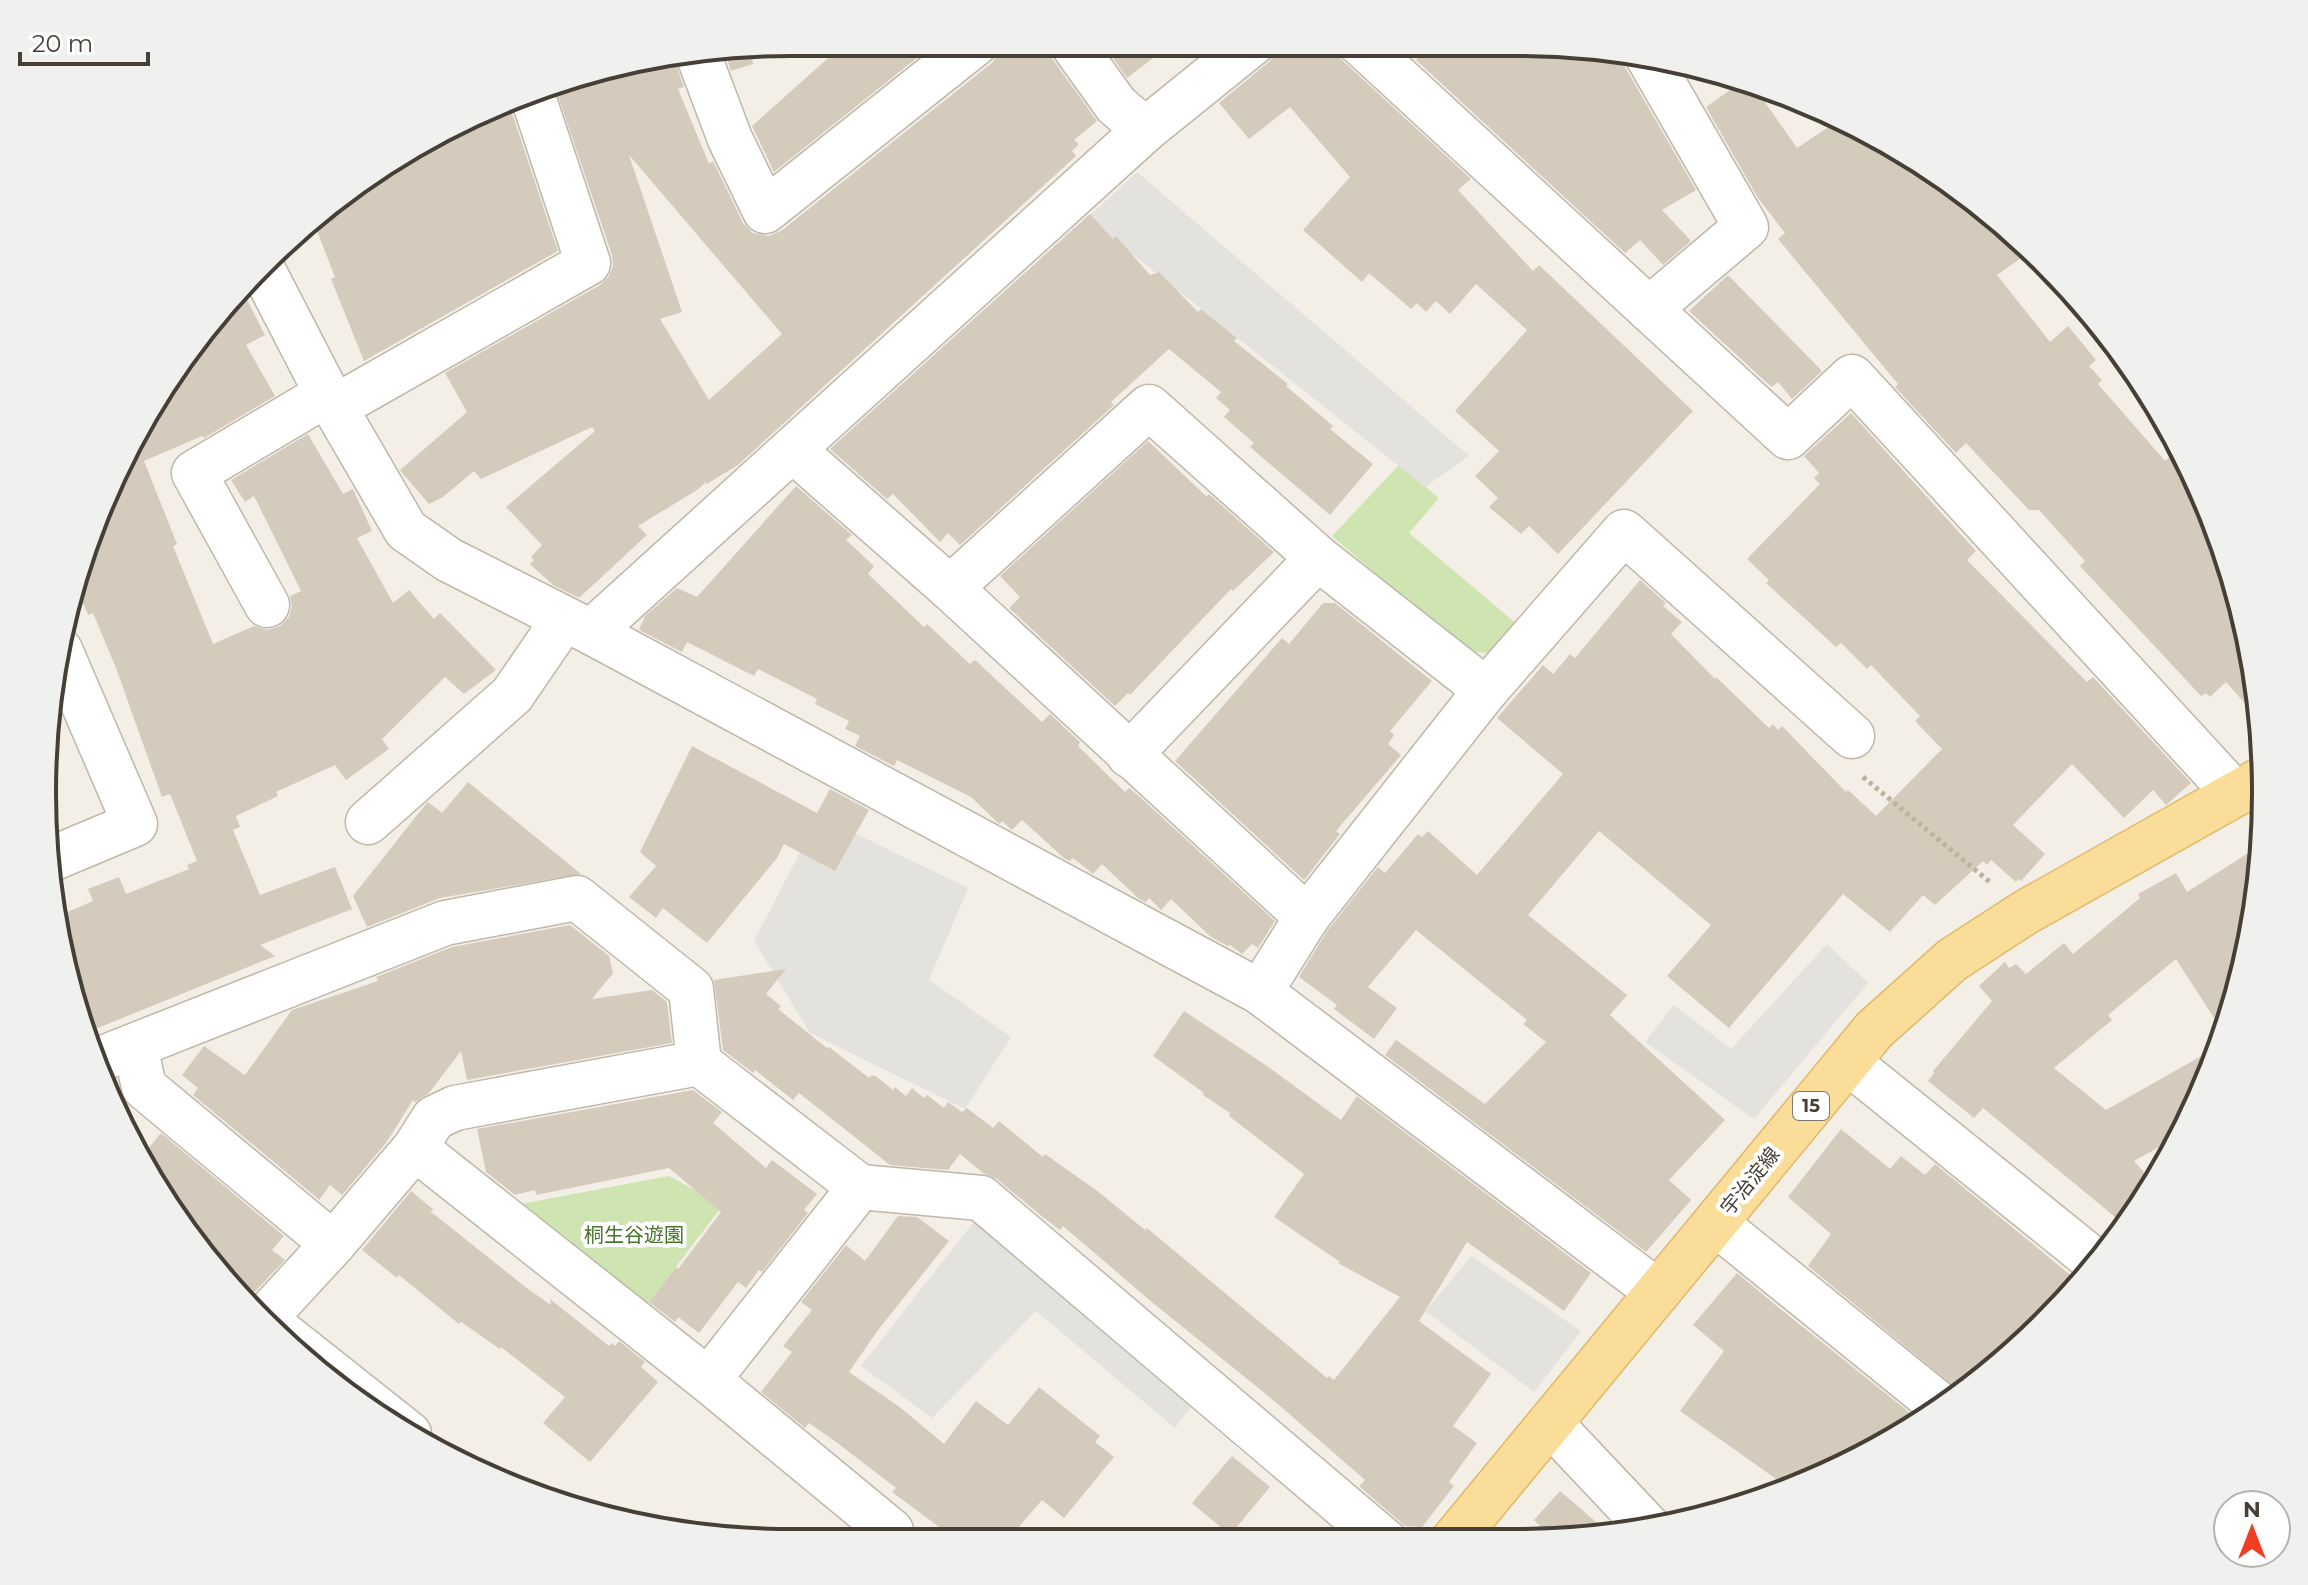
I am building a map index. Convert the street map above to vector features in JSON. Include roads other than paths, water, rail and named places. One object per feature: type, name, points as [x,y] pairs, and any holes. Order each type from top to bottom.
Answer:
[{"type":"main road","name":"宇治淀線","points":[[1463,1529],[1874,1030],[1952,960],[2026,912],[2250,786]]},
{"type":"street","points":[[701,62],[730,139],[765,211],[959,56]]},
{"type":"street","points":[[1081,56],[1116,105],[1145,130]]},
{"type":"street","points":[[368,822],[512,695],[578,626],[793,450],[1145,130],[1237,56]]},
{"type":"street","points":[[1384,56],[1788,437],[1852,377],[2250,786]]},
{"type":"street","points":[[1649,309],[1746,227],[1655,69]]},
{"type":"street","points":[[267,605],[194,473],[588,263],[535,103]]},
{"type":"street","points":[[267,277],[406,530],[449,560],[1260,992],[1658,1292]]},
{"type":"street","points":[[950,588],[1149,407],[1318,558],[1486,690]]},
{"type":"street","points":[[793,450],[950,588],[1307,917]]},
{"type":"street","points":[[1260,992],[1307,917],[1486,690],[1624,532],[1852,736]]},
{"type":"street","points":[[1129,755],[1318,558]]},
{"type":"street","points":[[59,856],[135,824],[67,666]]},
{"type":"street","points":[[333,1244],[144,1087],[116,1053],[445,923],[577,898],[691,989],[699,1063],[860,1187],[981,1198],[1371,1529]]},
{"type":"street","points":[[1848,1062],[2088,1255]]},
{"type":"street","points":[[271,1312],[415,1148],[434,1118],[455,1108],[699,1063]]},
{"type":"street","points":[[415,1148],[708,1380],[889,1529]]},
{"type":"street","points":[[708,1380],[860,1187]]},
{"type":"street","points":[[1715,1223],[1933,1399]]},
{"type":"street","points":[[1550,1423],[1640,1518]]},
{"type":"park label","name":"桐生谷遊園","points":[[634,1235]]}]
